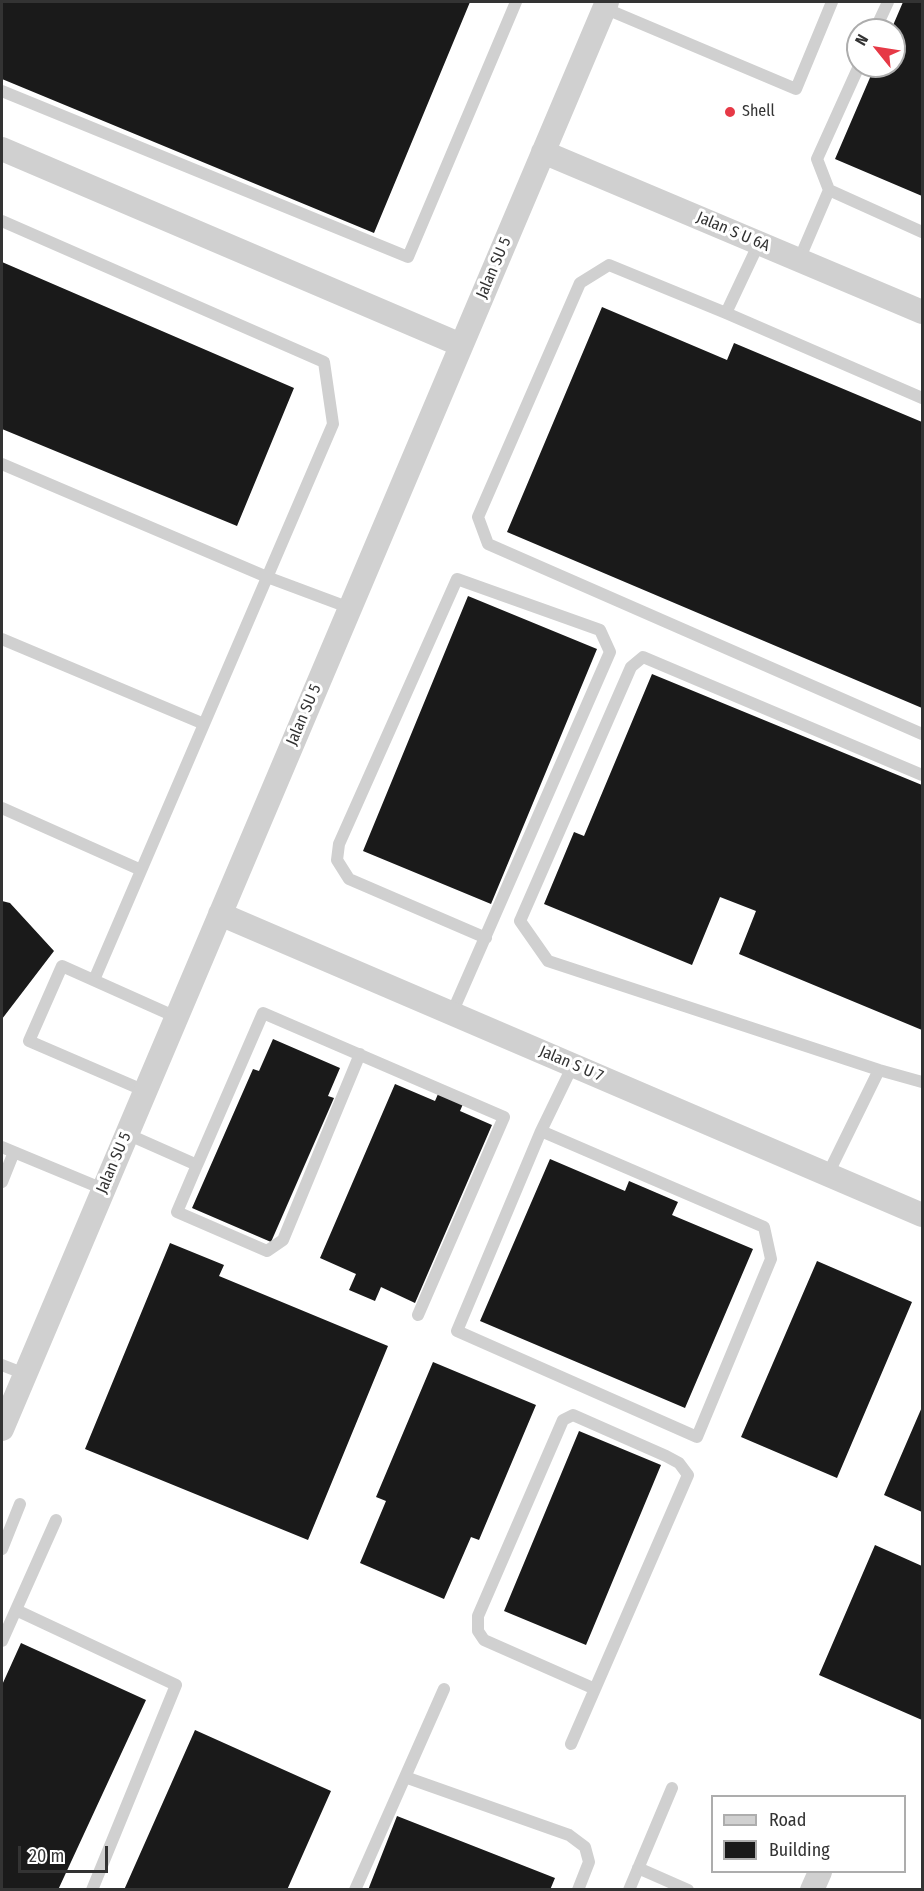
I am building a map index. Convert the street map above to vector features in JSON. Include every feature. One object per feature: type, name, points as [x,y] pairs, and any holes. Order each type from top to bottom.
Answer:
[{"type":"street","name":"Jalan SU 5","points":[[2,1429],[605,4]]},
{"type":"street","points":[[2,149],[461,345]]},
{"type":"street","name":"Jalan S U 6A","points":[[543,152],[922,312]]},
{"type":"street","name":"Jalan S U 7","points":[[220,914],[922,1215]]},
{"type":"street","points":[[812,1890],[820,1873]]},
{"type":"lane","points":[[2,91],[408,256],[516,2]]},
{"type":"lane","points":[[605,4],[796,89],[832,2]]},
{"type":"lane","points":[[881,18],[888,2]]},
{"type":"lane","points":[[799,260],[829,190],[817,159],[854,78]]},
{"type":"lane","points":[[829,190],[922,232]]},
{"type":"lane","points":[[2,221],[324,362],[333,424],[94,980]]},
{"type":"lane","points":[[726,313],[759,243]]},
{"type":"lane","points":[[922,398],[609,265],[580,284],[478,517],[488,544],[922,734]]},
{"type":"lane","points":[[2,464],[267,577],[350,608]]},
{"type":"lane","points":[[452,1013],[486,938],[610,652],[600,630],[457,579],[339,844],[337,860],[349,879],[486,938]]},
{"type":"lane","points":[[2,639],[204,724]]},
{"type":"lane","points":[[922,775],[643,657],[631,668],[520,921],[548,961],[879,1070],[922,1082]]},
{"type":"lane","points":[[2,808],[141,870]]},
{"type":"lane","points":[[145,1091],[29,1041],[63,966],[176,1017]]},
{"type":"lane","points":[[360,1054],[283,1240],[274,1248],[267,1251],[177,1212],[263,1013],[360,1054],[504,1117],[418,1315]]},
{"type":"lane","points":[[542,1131],[764,1227],[771,1259],[697,1437],[457,1331],[542,1131],[573,1065]]},
{"type":"lane","points":[[828,1174],[879,1070]]},
{"type":"lane","points":[[127,1134],[197,1165]]},
{"type":"lane","points":[[2,1147],[103,1188]]},
{"type":"lane","points":[[2,1182],[14,1152]]},
{"type":"lane","points":[[2,1365],[25,1374]]},
{"type":"lane","points":[[571,1744],[595,1689],[688,1475],[679,1463],[666,1456],[573,1415],[563,1420],[478,1616],[478,1631],[484,1640],[595,1689]]},
{"type":"lane","points":[[2,1549],[20,1504]]},
{"type":"lane","points":[[2,1641],[56,1520]]},
{"type":"lane","points":[[16,1610],[176,1685],[92,1890]]},
{"type":"lane","points":[[356,1890],[444,1689]]},
{"type":"lane","points":[[405,1778],[569,1835],[585,1847],[589,1863],[578,1890]]},
{"type":"lane","points":[[629,1890],[672,1788]]},
{"type":"lane","points":[[638,1868],[688,1890]]},
{"type":"building","points":[[2,2],[470,2],[374,233],[2,79]]},
{"type":"building","points":[[903,2],[922,2],[922,196],[835,159],[870,78],[906,78],[906,18],[896,18]]},
{"type":"building","points":[[2,262],[294,388],[237,526],[2,429]]},
{"type":"building","points":[[602,307],[727,360],[734,343],[922,422],[922,708],[507,532]]},
{"type":"building","points":[[468,596],[597,649],[491,904],[363,851]]},
{"type":"building","points":[[652,674],[922,785],[922,1030],[739,954],[756,911],[720,897],[692,965],[544,904],[574,832],[584,836]]},
{"type":"building","points":[[2,901],[10,903],[54,951],[2,1019]]},
{"type":"building","points":[[273,1039],[340,1068],[328,1096],[334,1098],[271,1242],[192,1208],[253,1069],[259,1071]]},
{"type":"building","points":[[395,1084],[435,1101],[438,1094],[463,1104],[460,1111],[492,1125],[415,1303],[381,1287],[375,1301],[349,1290],[356,1274],[320,1258]]},
{"type":"building","points":[[550,1159],[625,1191],[629,1181],[678,1202],[672,1215],[753,1249],[685,1408],[480,1321]]},
{"type":"building","points":[[170,1243],[224,1265],[219,1276],[388,1346],[308,1540],[85,1449]]},
{"type":"building","points":[[817,1261],[912,1302],[837,1478],[741,1437]]},
{"type":"building","points":[[433,1362],[536,1405],[479,1540],[471,1537],[444,1599],[360,1563],[386,1501],[376,1497]]},
{"type":"building","points":[[922,1407],[922,1512],[884,1495]]},
{"type":"building","points":[[579,1431],[661,1465],[586,1645],[504,1611]]},
{"type":"building","points":[[875,1545],[922,1566],[922,1720],[819,1675]]},
{"type":"building","points":[[21,1643],[146,1700],[58,1890],[2,1890],[2,1685]]},
{"type":"building","points":[[195,1730],[331,1791],[287,1890],[124,1890]]},
{"type":"building","points":[[397,1816],[555,1878],[550,1890],[368,1890]]},
{"type":"place","name":"Shell","points":[[730,112]]}]
